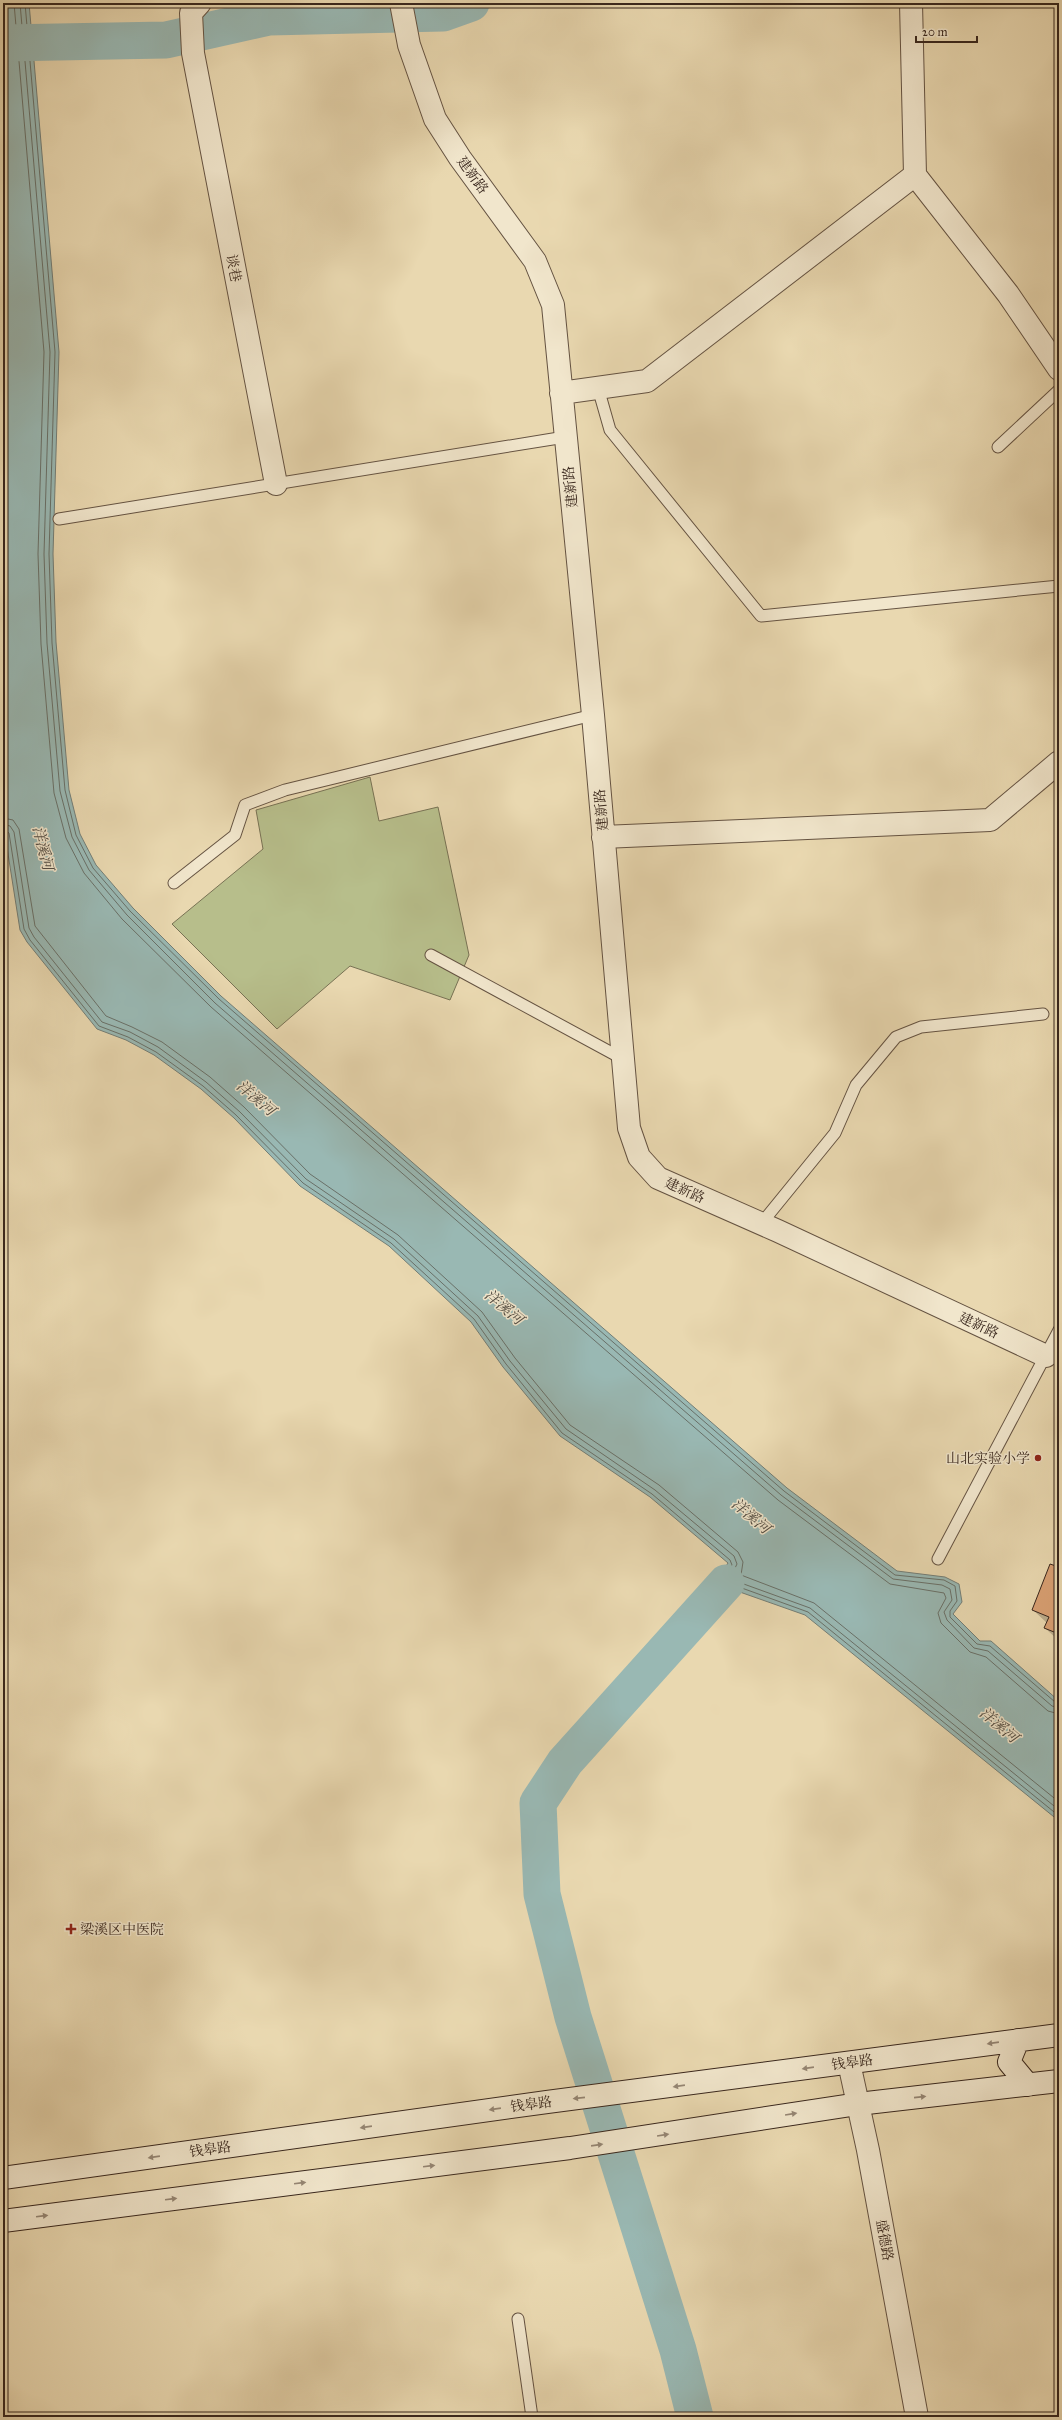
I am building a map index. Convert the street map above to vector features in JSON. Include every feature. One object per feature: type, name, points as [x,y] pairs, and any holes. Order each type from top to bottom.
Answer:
[{"type":"street","name":"建新路","points":[[401,3],[409,45],[435,119],[460,158],[535,261],[553,305],[594,715],[603,837],[629,1128],[639,1157],[658,1178],[1046,1356]]},
{"type":"street","points":[[911,3],[915,175],[1008,294],[1059,369]]},
{"type":"street","name":"谈巷","points":[[196,8],[193,53],[276,484]]},
{"type":"street","points":[[561,393],[647,381],[915,175]]},
{"type":"street","points":[[603,837],[990,820],[1059,762]]},
{"type":"street","name":"钱皋路","points":[[3,2178],[547,2102],[611,2095],[1059,2035]]},
{"type":"street","points":[[1018,2040],[1009,2062],[1028,2085]]},
{"type":"street","name":"盛德路","points":[[849,2063],[868,2150],[917,2417]]},
{"type":"street","points":[[3,2221],[624,2141],[858,2104],[1059,2081]]},
{"type":"lane","points":[[598,388],[610,430],[761,616],[1059,586]]},
{"type":"lane","points":[[998,447],[1059,390]]},
{"type":"lane","points":[[59,519],[565,437]]},
{"type":"lane","points":[[174,883],[235,834],[245,805],[285,790],[594,715]]},
{"type":"lane","points":[[431,955],[623,1058]]},
{"type":"lane","points":[[761,1224],[835,1133],[856,1085],[896,1037],[921,1027],[1043,1014]]},
{"type":"lane","points":[[938,1559],[1059,1330]]},
{"type":"lane","points":[[518,2319],[532,2417]]},
{"type":"green space","points":[[370,777],[379,821],[438,807],[469,955],[450,1000],[350,966],[277,1029],[172,924],[263,849],[256,810]]},
{"type":"water","name":"洋溪河","points":[[3,3],[29,3],[59,352],[53,554],[56,642],[69,790],[80,834],[96,865],[133,908],[221,996],[787,1488],[897,1571],[945,1577],[959,1584],[962,1602],[953,1614],[980,1641],[991,1641],[1059,1701],[1059,1821],[805,1615],[737,1591],[726,1583],[721,1574],[728,1563],[650,1497],[560,1436],[503,1367],[471,1322],[389,1246],[300,1186],[234,1118],[201,1089],[154,1055],[126,1040],[97,1029],[27,942],[20,930],[3,822]]},
{"type":"building","points":[[1050,1564],[1059,1567],[1059,1634],[1044,1628],[1049,1617],[1032,1610]]},
{"type":"waterway","points":[[3,43],[166,40],[269,17],[443,13],[471,3]]},
{"type":"waterway","points":[[695,2417],[678,2350],[573,2017],[542,1894],[538,1803],[565,1762],[726,1583]]},
{"type":"place","name":"山北实验小学","points":[[1038,1458]]},
{"type":"place","name":"梁溪区中医院","points":[[71,1929]]}]
